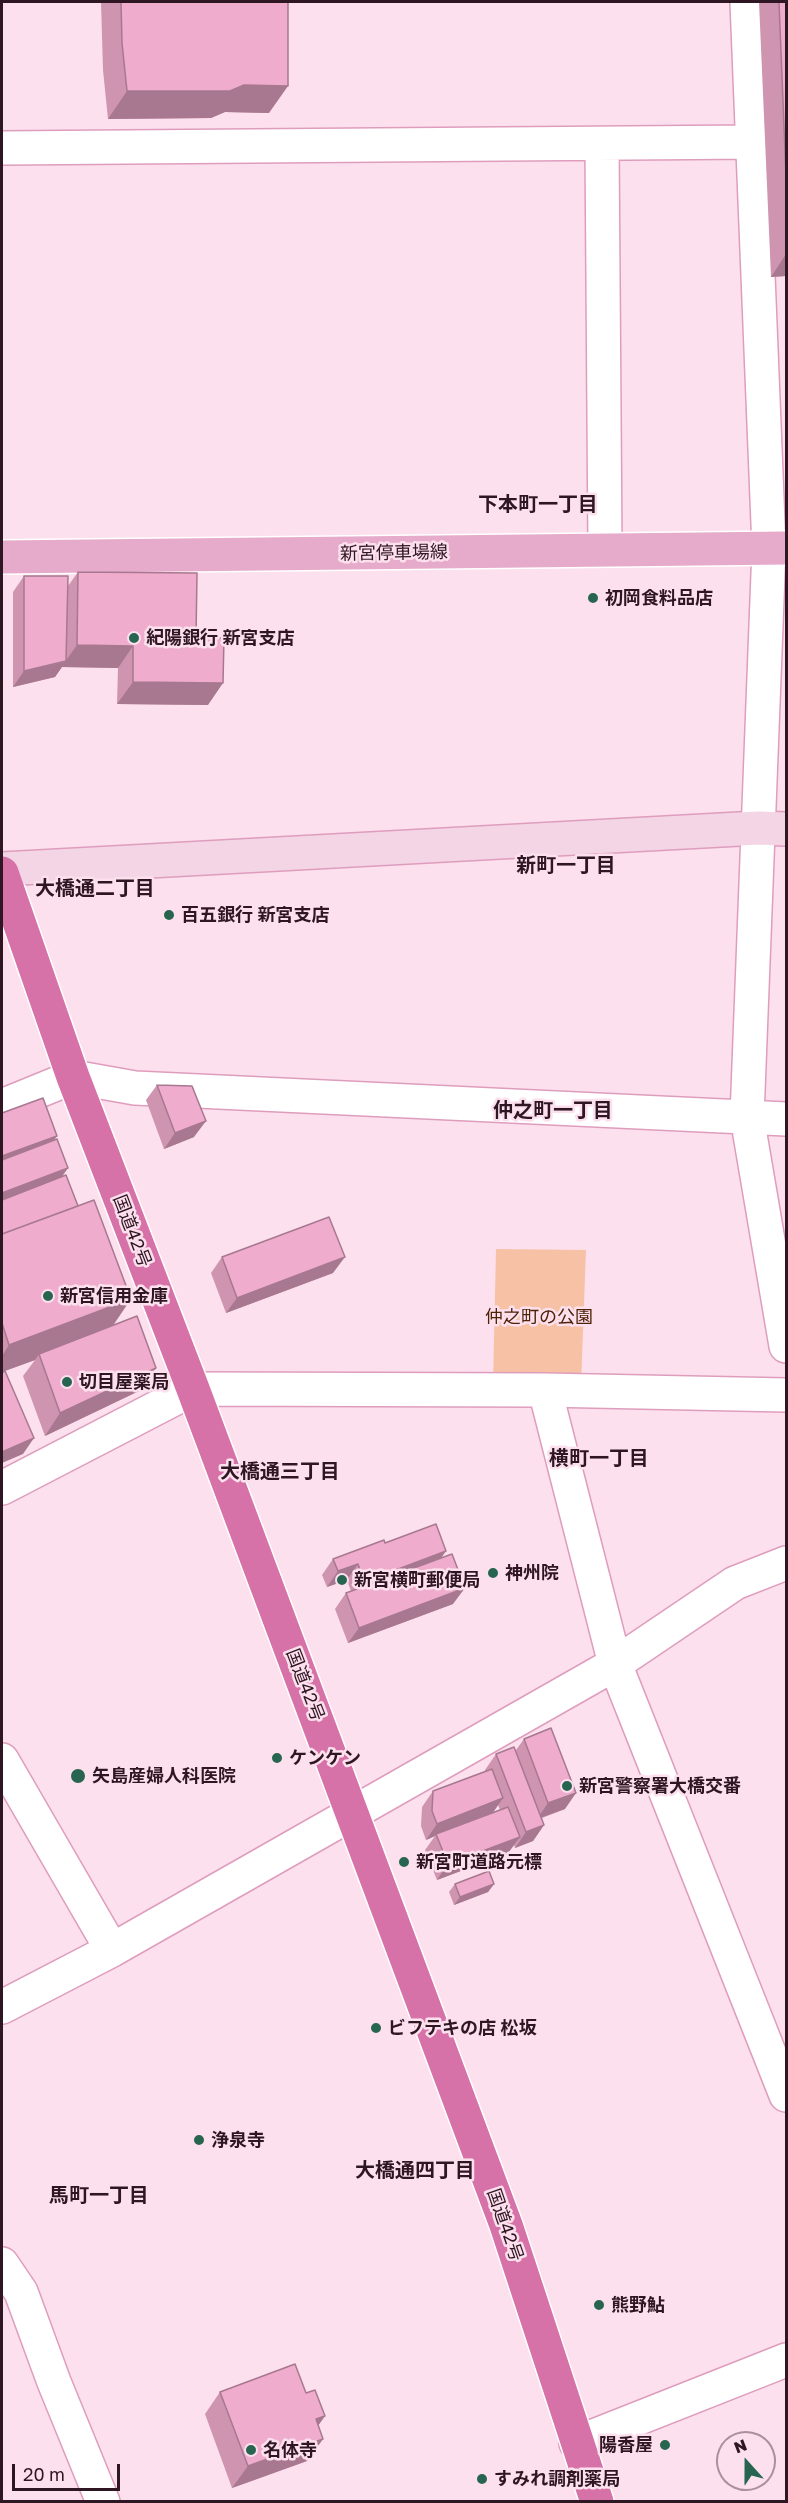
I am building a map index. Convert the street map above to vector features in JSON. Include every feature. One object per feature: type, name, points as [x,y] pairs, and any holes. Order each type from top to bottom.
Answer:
[{"type":"highway","name":"国道42号","points":[[2,871],[73,1077],[194,1389],[506,2225],[597,2502]]},
{"type":"main road","name":"新宮停車場線","points":[[2,557],[777,548]]},
{"type":"street","points":[[747,2],[777,548],[772,829],[747,1117],[786,1346]]},
{"type":"street","points":[[2,148],[753,142]]},
{"type":"street","points":[[602,144],[604,550]]},
{"type":"street","points":[[2,871],[772,829]]},
{"type":"street","points":[[2,1106],[73,1077],[135,1088],[786,1119]]},
{"type":"street","points":[[2,1488],[194,1389],[545,1390],[786,1395]]},
{"type":"street","points":[[545,1390],[615,1664],[786,2095]]},
{"type":"street","points":[[2,2007],[112,1950],[615,1664],[735,1583],[786,1563]]},
{"type":"street","points":[[2,1760],[112,1950]]},
{"type":"street","points":[[2,2264],[21,2292],[54,2382],[103,2502]]},
{"type":"street","points":[[576,2443],[786,2360]]},
{"type":"green space","name":"仲之町の公園","points":[[496,1249],[586,1250],[581,1385],[493,1384]]},
{"type":"building","points":[[121,2],[288,2],[288,86],[244,85],[230,91],[127,91]]},
{"type":"building","points":[[779,2],[786,2],[786,176]]},
{"type":"building","points":[[78,572],[197,573],[196,638],[224,638],[223,683],[133,682],[133,646],[77,645]]},
{"type":"building","points":[[24,576],[68,576],[66,661],[24,671]]},
{"type":"building","points":[[157,1085],[192,1086],[206,1121],[175,1133]]},
{"type":"building","points":[[43,1098],[57,1136],[2,1156],[2,1113]]},
{"type":"building","points":[[57,1139],[68,1168],[2,1193],[2,1160]]},
{"type":"building","points":[[66,1175],[78,1206],[2,1234],[2,1200]]},
{"type":"building","points":[[94,1200],[131,1299],[9,1345],[2,1323],[2,1234]]},
{"type":"building","points":[[329,1217],[345,1257],[237,1298],[222,1257]]},
{"type":"building","points":[[137,1316],[156,1368],[60,1413],[39,1354]]},
{"type":"building","points":[[5,1371],[34,1438],[2,1452],[2,1373]]},
{"type":"building","points":[[436,1524],[446,1551],[364,1582],[358,1564],[338,1571],[333,1559],[384,1540],[385,1543]]},
{"type":"building","points":[[452,1554],[465,1588],[359,1628],[346,1593]]},
{"type":"building","points":[[551,1728],[576,1793],[548,1803],[524,1739]]},
{"type":"building","points":[[514,1747],[544,1825],[526,1832],[496,1754]]},
{"type":"building","points":[[492,1769],[503,1798],[437,1824],[432,1811],[433,1791]]},
{"type":"building","points":[[508,1807],[520,1837],[448,1864],[436,1834]]},
{"type":"building","points":[[489,1871],[494,1884],[460,1897],[455,1884]]},
{"type":"building","points":[[295,2364],[306,2393],[315,2390],[325,2416],[316,2419],[323,2439],[248,2466],[220,2392]]},
{"type":"place","name":"初岡食料品店","points":[[593,598]]},
{"type":"place","name":"紀陽銀行 新宮支店","points":[[134,638]]},
{"type":"place","name":"百五銀行 新宮支店","points":[[169,915]]},
{"type":"place","name":"新宮信用金庫","points":[[48,1296]]},
{"type":"place","name":"切目屋薬局","points":[[67,1382]]},
{"type":"place","name":"神州院","points":[[493,1573]]},
{"type":"place","name":"新宮横町郵便局","points":[[342,1580]]},
{"type":"place","name":"ケンケン","points":[[277,1758]]},
{"type":"place","name":"矢島産婦人科医院","points":[[78,1776]]},
{"type":"place","name":"新宮警察署大橋交番","points":[[567,1786]]},
{"type":"place","name":"新宮町道路元標","points":[[404,1862]]},
{"type":"place","name":"ビフテキの店 松坂","points":[[376,2028]]},
{"type":"place","name":"浄泉寺","points":[[199,2140]]},
{"type":"place","name":"熊野鮎","points":[[599,2305]]},
{"type":"place","name":"陽香屋","points":[[665,2445]]},
{"type":"place","name":"名体寺","points":[[251,2450]]},
{"type":"place","name":"すみれ調剤薬局","points":[[482,2479]]},
{"type":"district","name":"下本町一丁目","points":[[538,505]]},
{"type":"district","name":"新町一丁目","points":[[566,866]]},
{"type":"district","name":"大橋通二丁目","points":[[95,889]]},
{"type":"district","name":"仲之町一丁目","points":[[553,1111]]},
{"type":"district","name":"横町一丁目","points":[[599,1459]]},
{"type":"district","name":"大橋通三丁目","points":[[280,1472]]},
{"type":"district","name":"大橋通四丁目","points":[[415,2171]]},
{"type":"district","name":"馬町一丁目","points":[[99,2196]]}]
